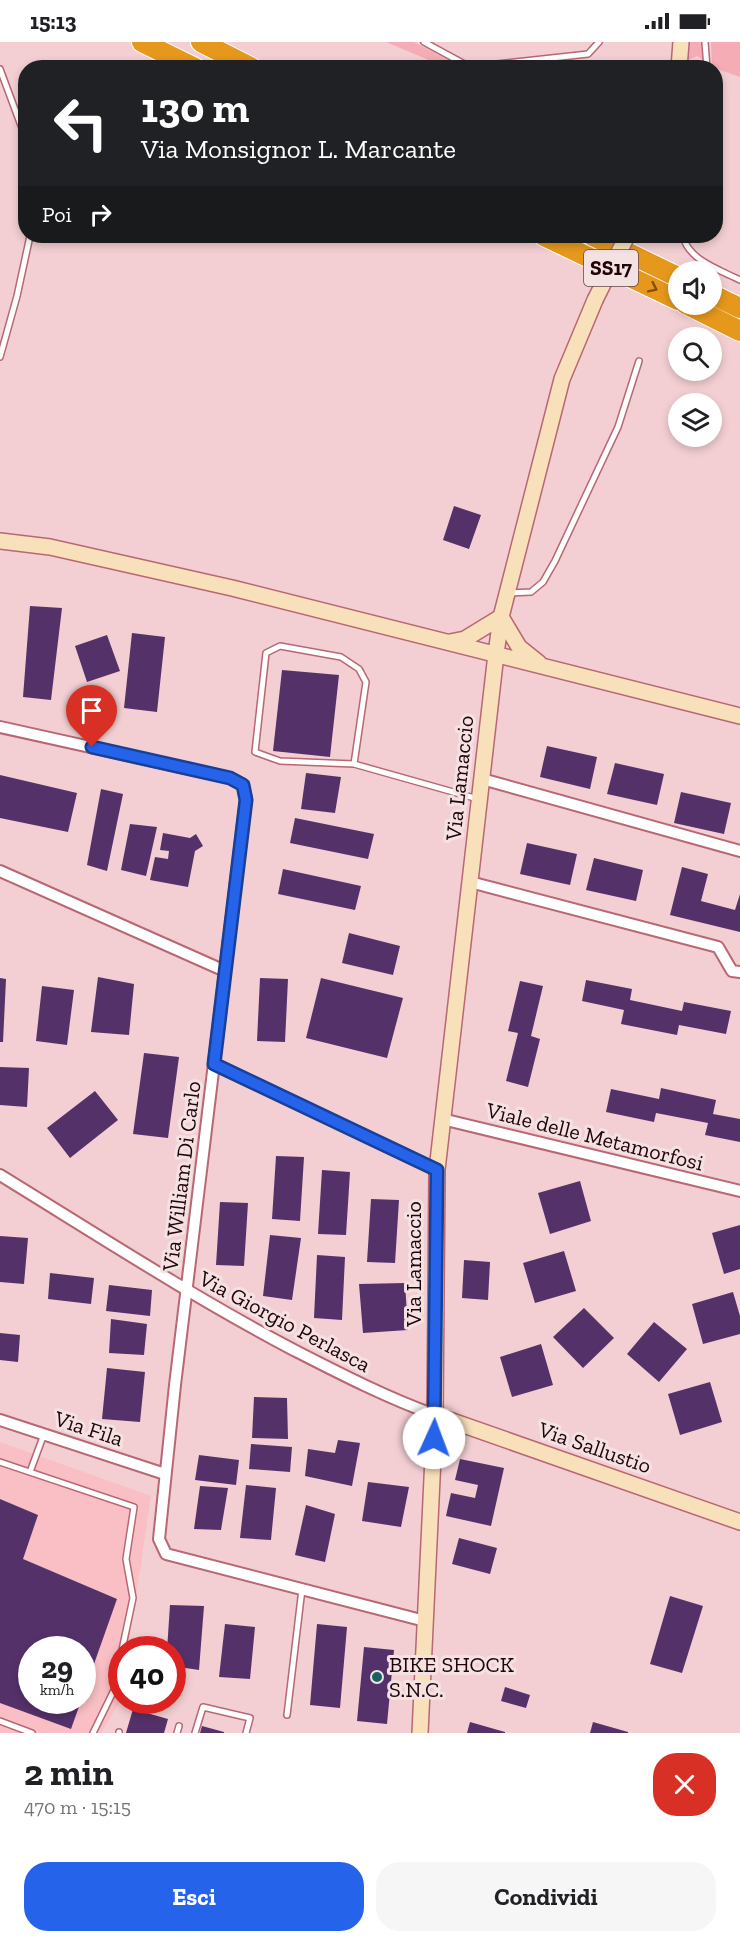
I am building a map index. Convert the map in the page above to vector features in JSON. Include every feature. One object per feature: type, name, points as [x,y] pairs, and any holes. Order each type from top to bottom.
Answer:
[{"type":"highway","points":[[142,42],[179,60]]},
{"type":"highway","points":[[201,42],[236,60]]},
{"type":"highway","name":"SS17","points":[[559,243],[668,295]]},
{"type":"highway","name":"SS17","points":[[608,243],[668,272]]},
{"type":"highway","points":[[722,299],[740,308]]},
{"type":"highway","points":[[708,315],[740,331]]},
{"type":"street","points":[[680,60],[681,42]]},
{"type":"street","name":"Via Lamaccio","points":[[420,1733],[435,1415],[437,1170],[495,654],[501,617],[562,379],[595,300],[624,243]]},
{"type":"street","points":[[0,541],[50,547],[232,588],[740,716]]},
{"type":"street","points":[[446,643],[465,639],[501,617],[519,647],[544,667]]},
{"type":"street","name":"Via William Di Carlo","points":[[0,727],[230,778],[243,785],[246,800],[165,1474],[159,1539],[166,1554],[425,1621]]},
{"type":"street","points":[[482,779],[740,851]]},
{"type":"street","points":[[0,871],[225,971]]},
{"type":"street","points":[[470,882],[718,947],[732,970],[740,972]]},
{"type":"street","points":[[214,1064],[437,1170]]},
{"type":"street","name":"Viale delle Metamorfosi","points":[[442,1119],[740,1191]]},
{"type":"street","name":"Via Giorgio Perlasca","points":[[0,1175],[188,1292],[314,1360],[403,1404],[435,1415]]},
{"type":"street","name":"Via Sallustio","points":[[435,1415],[740,1522]]},
{"type":"street","name":"Via Fila","points":[[0,1420],[165,1474]]},
{"type":"lane","points":[[424,42],[457,60]]},
{"type":"lane","points":[[534,60],[588,54],[599,42]]},
{"type":"lane","points":[[705,42],[706,60]]},
{"type":"lane","points":[[0,69],[18,117]]},
{"type":"lane","points":[[0,357],[28,243]]},
{"type":"lane","points":[[686,243],[690,251],[706,263],[740,280]]},
{"type":"lane","points":[[507,593],[531,592],[543,582],[555,561],[618,427],[639,361]]},
{"type":"lane","points":[[354,764],[366,682],[358,669],[341,657],[280,646],[266,653],[255,752],[280,761],[354,764],[480,800]]},
{"type":"lane","points":[[30,1472],[44,1434]]},
{"type":"lane","points":[[0,1462],[134,1507],[126,1559],[133,1598],[125,1636]]},
{"type":"lane","points":[[287,1715],[302,1589]]},
{"type":"lane","points":[[93,1733],[108,1702]]},
{"type":"lane","points":[[195,1733],[203,1707],[250,1718],[246,1733]]},
{"type":"lane","points":[[0,1721],[32,1733]]},
{"type":"shaded area","points":[[386,42],[414,42],[449,60],[428,60]]},
{"type":"shaded area","points":[[689,42],[702,42],[704,60],[697,56],[688,60]]},
{"type":"shaded area","points":[[711,42],[740,42],[740,77],[723,71],[723,60],[712,60]]},
{"type":"shaded area","points":[[0,1442],[151,1496],[130,1636],[108,1636],[108,1714],[112,1714],[101,1733],[0,1733]]},
{"type":"building","points":[[454,506],[481,515],[469,549],[443,540]]},
{"type":"building","points":[[30,606],[62,608],[51,700],[23,697]]},
{"type":"building","points":[[132,633],[165,637],[157,712],[124,708]]},
{"type":"building","points":[[107,635],[120,671],[87,682],[75,646]]},
{"type":"building","points":[[282,670],[339,675],[330,757],[273,751]]},
{"type":"building","points":[[547,746],[597,757],[590,789],[540,777]]},
{"type":"building","points":[[615,763],[664,774],[657,805],[607,794]]},
{"type":"building","points":[[306,773],[341,777],[335,813],[301,809]]},
{"type":"building","points":[[0,775],[77,793],[68,832],[0,818]]},
{"type":"building","points":[[101,789],[123,794],[107,871],[87,865]]},
{"type":"building","points":[[681,792],[731,803],[724,834],[674,823]]},
{"type":"building","points":[[295,818],[374,834],[368,859],[290,843]]},
{"type":"building","points":[[130,824],[157,827],[146,876],[121,870]]},
{"type":"building","points":[[163,833],[190,838],[196,834],[203,846],[195,851],[188,887],[150,880],[155,857],[168,859],[169,851],[160,850]]},
{"type":"building","points":[[527,843],[577,854],[570,885],[520,874]]},
{"type":"building","points":[[594,858],[643,870],[636,901],[586,890]]},
{"type":"building","points":[[682,867],[708,874],[701,901],[735,910],[740,894],[740,932],[670,915]]},
{"type":"building","points":[[283,869],[361,886],[355,910],[278,894]]},
{"type":"building","points":[[349,933],[400,946],[393,975],[342,963]]},
{"type":"building","points":[[98,977],[134,984],[129,1035],[91,1032]]},
{"type":"building","points":[[0,978],[6,979],[3,1042],[0,1042]]},
{"type":"building","points":[[260,978],[288,979],[285,1042],[257,1041]]},
{"type":"building","points":[[321,978],[403,998],[387,1058],[306,1038]]},
{"type":"building","points":[[586,980],[632,989],[630,1000],[682,1011],[684,1002],[731,1011],[726,1034],[679,1025],[677,1035],[621,1024],[624,1010],[582,1001]]},
{"type":"building","points":[[520,981],[543,986],[531,1036],[540,1039],[528,1087],[506,1081],[518,1033],[508,1031]]},
{"type":"building","points":[[42,986],[74,990],[67,1045],[36,1041]]},
{"type":"building","points":[[144,1053],[179,1057],[168,1138],[133,1134]]},
{"type":"building","points":[[0,1067],[29,1068],[27,1107],[0,1105]]},
{"type":"building","points":[[661,1088],[716,1100],[713,1114],[740,1119],[740,1142],[705,1135],[708,1123],[656,1113],[654,1122],[606,1112],[611,1089],[659,1099]]},
{"type":"building","points":[[95,1091],[118,1120],[70,1158],[47,1128]]},
{"type":"building","points":[[276,1156],[304,1157],[300,1221],[272,1219]]},
{"type":"building","points":[[322,1170],[350,1172],[346,1235],[318,1234]]},
{"type":"building","points":[[580,1181],[591,1221],[550,1234],[538,1193]]},
{"type":"building","points":[[371,1199],[399,1200],[395,1263],[367,1262]]},
{"type":"building","points":[[220,1202],[248,1203],[244,1266],[216,1265]]},
{"type":"building","points":[[740,1225],[740,1269],[724,1274],[712,1233]]},
{"type":"building","points":[[270,1235],[301,1238],[292,1300],[263,1296]]},
{"type":"building","points":[[0,1236],[28,1238],[24,1284],[0,1282]]},
{"type":"building","points":[[564,1251],[576,1291],[535,1303],[523,1263]]},
{"type":"building","points":[[317,1255],[345,1257],[342,1320],[314,1318]]},
{"type":"building","points":[[464,1260],[490,1262],[488,1300],[462,1298]]},
{"type":"building","points":[[50,1273],[94,1278],[91,1304],[48,1299]]},
{"type":"building","points":[[405,1283],[408,1330],[363,1333],[359,1284]]},
{"type":"building","points":[[109,1285],[152,1290],[150,1316],[106,1311]]},
{"type":"building","points":[[733,1292],[740,1316],[740,1334],[703,1344],[692,1304]]},
{"type":"building","points":[[584,1308],[614,1338],[583,1368],[553,1337]]},
{"type":"building","points":[[111,1319],[147,1324],[144,1355],[109,1353]]},
{"type":"building","points":[[654,1322],[687,1349],[659,1382],[627,1354]]},
{"type":"building","points":[[0,1333],[20,1335],[18,1362],[0,1360]]},
{"type":"building","points":[[541,1344],[553,1385],[512,1397],[500,1357]]},
{"type":"building","points":[[107,1368],[145,1372],[140,1422],[102,1419]]},
{"type":"building","points":[[710,1382],[722,1422],[680,1435],[668,1394]]},
{"type":"building","points":[[254,1397],[287,1398],[288,1439],[252,1438]]},
{"type":"building","points":[[338,1440],[360,1443],[352,1486],[305,1476],[308,1449],[335,1453]]},
{"type":"building","points":[[251,1444],[292,1447],[290,1472],[249,1469]]},
{"type":"building","points":[[199,1455],[239,1460],[236,1485],[195,1480]]},
{"type":"building","points":[[460,1459],[504,1468],[491,1526],[446,1516],[451,1493],[475,1498],[478,1485],[455,1480]]},
{"type":"building","points":[[368,1482],[409,1487],[401,1527],[362,1521]]},
{"type":"building","points":[[246,1485],[276,1488],[271,1540],[240,1538]]},
{"type":"building","points":[[200,1486],[228,1488],[221,1530],[194,1529]]},
{"type":"building","points":[[0,1499],[38,1515],[23,1559],[117,1599],[96,1658],[96,1636],[18,1636],[18,1710],[0,1703]]},
{"type":"building","points":[[306,1505],[335,1514],[325,1562],[295,1555]]},
{"type":"building","points":[[459,1538],[497,1548],[490,1574],[452,1564]]},
{"type":"building","points":[[670,1596],[703,1606],[682,1673],[650,1664]]},
{"type":"building","points":[[170,1605],[204,1606],[199,1670],[186,1668],[186,1636],[168,1636]]},
{"type":"building","points":[[225,1624],[255,1627],[250,1679],[219,1677]]},
{"type":"building","points":[[317,1624],[347,1627],[340,1708],[310,1705]]},
{"type":"building","points":[[364,1647],[394,1650],[387,1724],[357,1721]]},
{"type":"building","points":[[505,1687],[530,1695],[526,1708],[501,1701]]},
{"type":"building","points":[[30,1714],[76,1714],[71,1729]]},
{"type":"building","points":[[132,1714],[150,1714],[168,1719],[164,1733],[126,1733]]},
{"type":"building","points":[[470,1722],[505,1732],[505,1733],[467,1733]]},
{"type":"building","points":[[593,1722],[628,1732],[628,1733],[590,1733]]},
{"type":"building","points":[[202,1726],[224,1732],[224,1733],[200,1733]]},
{"type":"place","name":"BIKE SHOCK S.N.C.","points":[[377,1677]]},
{"type":"route","points":[[92,747],[230,778],[243,785],[246,800],[214,1064],[437,1170],[434,1438]]}]
